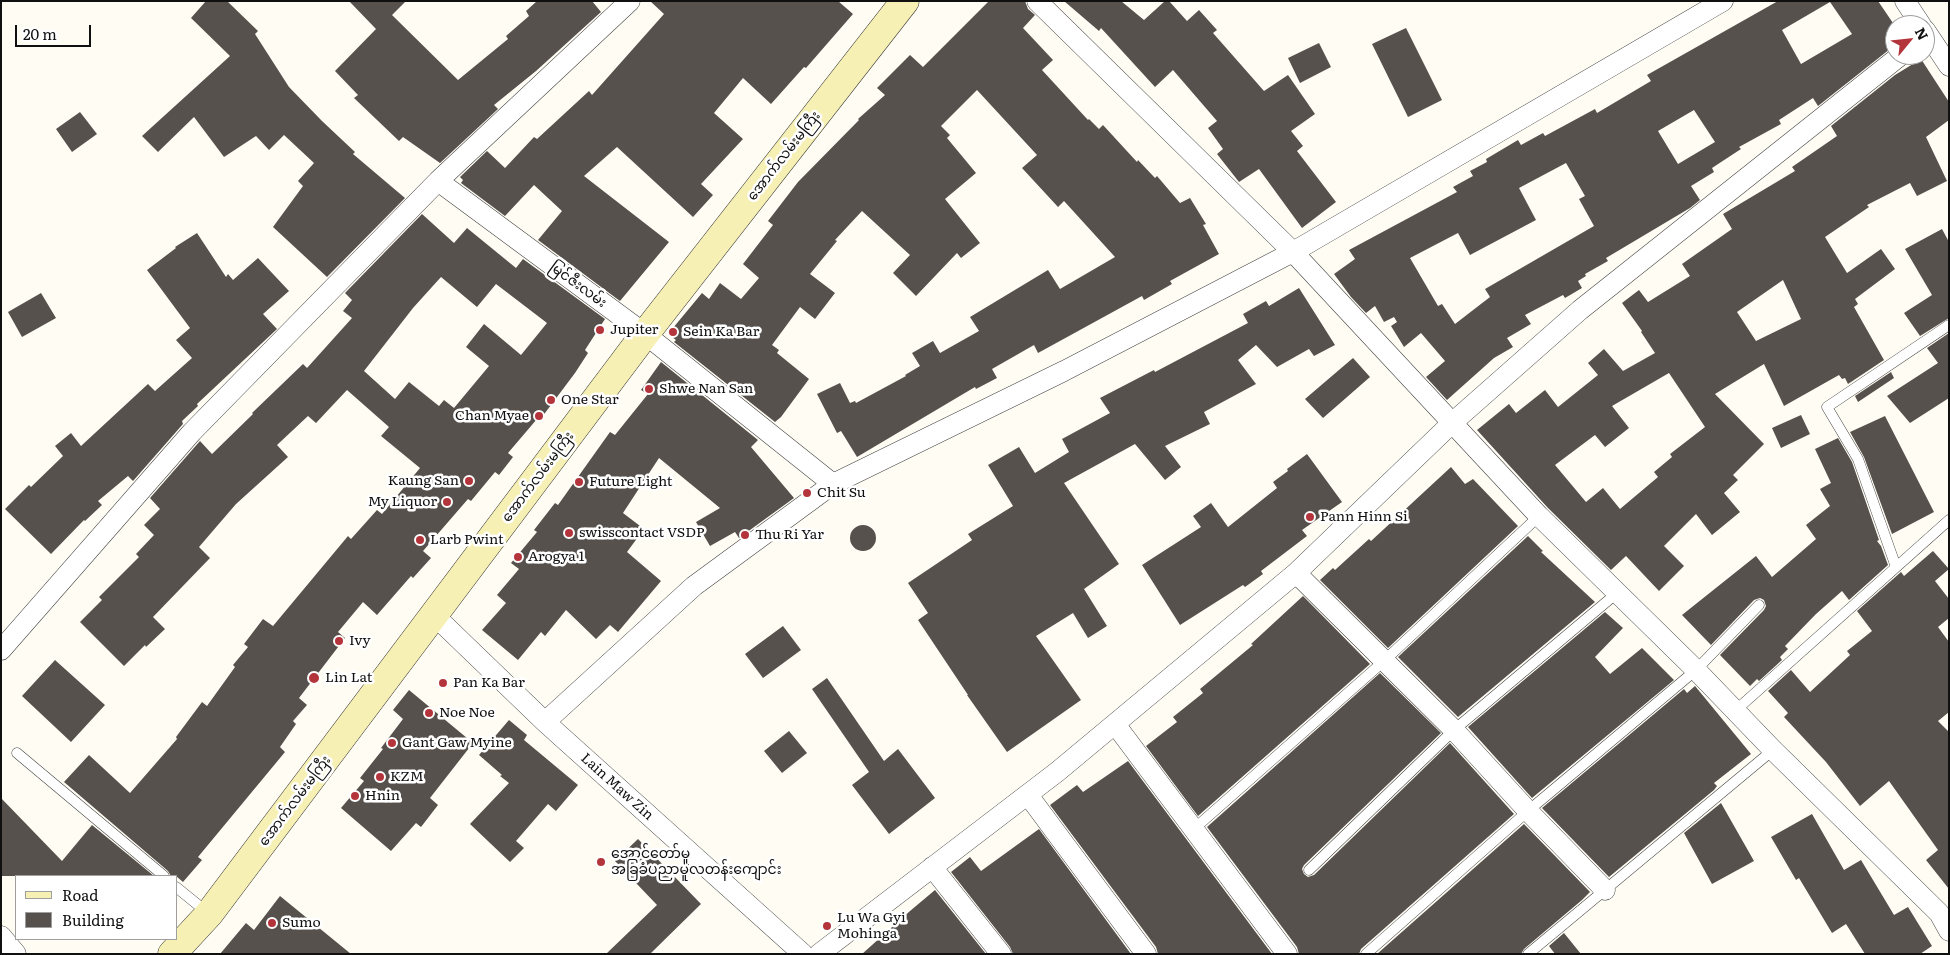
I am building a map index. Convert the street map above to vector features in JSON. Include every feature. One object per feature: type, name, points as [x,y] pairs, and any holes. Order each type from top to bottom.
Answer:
[{"type":"main road","name":"အောက်လမ်းမကြီး","points":[[172,954],[209,914],[645,334],[905,1]]},
{"type":"street","points":[[1,650],[192,432],[438,181],[630,1]]},
{"type":"street","points":[[1037,1],[1293,252],[1539,516],[1939,913],[1949,931]]},
{"type":"street","points":[[545,722],[694,586],[833,484],[1064,370],[1293,252],[1723,1]]},
{"type":"street","points":[[1906,1],[1915,15]]},
{"type":"street","points":[[1935,46],[1949,66]]},
{"type":"street","points":[[819,954],[1028,795],[1115,724],[1296,572],[1452,423],[1580,310],[1887,65]]},
{"type":"street","name":"မြင်ဇီးလမ်း","points":[[438,181],[645,334],[833,484]]},
{"type":"street","points":[[1296,572],[1454,730],[1528,811],[1605,890]]},
{"type":"street","name":"Lain Maw Zin","points":[[434,616],[545,722],[803,954]]},
{"type":"street","points":[[1115,724],[1195,828],[1287,954]]},
{"type":"street","points":[[1028,795],[1146,954]]},
{"type":"street","points":[[932,867],[1000,954]]},
{"type":"street","points":[[1,936],[16,954]]},
{"type":"lane","points":[[1896,567],[1858,459],[1827,407],[1949,325]]},
{"type":"lane","points":[[1195,828],[1384,661],[1539,516]]},
{"type":"lane","points":[[1736,711],[1949,520]]},
{"type":"lane","points":[[1309,870],[1454,730],[1617,593]]},
{"type":"lane","points":[[1366,954],[1528,811],[1696,670],[1759,605]]},
{"type":"lane","points":[[1528,954],[1773,750]]},
{"type":"lane","points":[[17,753],[163,875]]},
{"type":"lane","points":[[178,889],[209,914]]},
{"type":"building","points":[[206,1],[227,1],[258,31],[255,34],[289,87],[355,152],[353,154],[405,198],[327,277],[273,227],[303,186],[298,181],[314,163],[284,135],[269,150],[256,136],[224,157],[194,117],[158,152],[142,136],[230,56],[191,18]]},
{"type":"building","points":[[349,1],[406,1],[392,15],[458,80],[508,39],[506,36],[529,16],[526,11],[537,1],[592,1],[601,12],[536,71],[494,105],[498,109],[440,163],[403,137],[399,141],[354,98],[358,95],[335,71],[376,29]]},
{"type":"building","points":[[650,1],[838,1],[853,14],[806,68],[804,67],[771,104],[743,78],[714,113],[743,139],[701,184],[713,195],[693,217],[617,147],[584,176],[669,242],[620,301],[538,240],[562,211],[534,185],[505,216],[461,183],[463,180],[460,177],[487,151],[505,168],[534,137],[537,139],[589,91],[592,95],[664,14]]},
{"type":"building","points":[[989,1],[1025,1],[1028,9],[1035,15],[1023,28],[1053,60],[1042,70],[1088,120],[1099,129],[1103,125],[1137,162],[1138,160],[1155,178],[1157,176],[1180,203],[1190,198],[1206,224],[1203,225],[1219,254],[1170,281],[1172,284],[1144,300],[1142,296],[1038,353],[1034,345],[992,369],[997,378],[976,389],[975,387],[857,457],[841,431],[837,433],[817,394],[840,383],[850,403],[855,401],[856,403],[906,376],[920,366],[912,353],[933,341],[940,353],[979,331],[970,317],[1048,270],[1060,289],[1115,257],[1064,201],[1058,207],[1022,168],[1037,155],[977,90],[941,126],[950,135],[947,138],[976,173],[945,199],[980,243],[961,258],[957,253],[916,296],[893,273],[910,255],[862,211],[835,240],[837,241],[810,274],[835,293],[815,319],[800,307],[772,345],[779,350],[777,353],[809,379],[781,417],[775,422],[674,342],[676,340],[668,334],[702,293],[709,299],[720,283],[741,299],[759,278],[743,264],[773,225],[768,221],[798,182],[858,119],[885,95],[877,88],[910,55],[923,67]]},
{"type":"building","points":[[1064,1],[1121,1],[1144,20],[1165,1],[1169,1],[1187,21],[1199,10],[1217,30],[1213,33],[1264,91],[1288,75],[1315,114],[1291,131],[1303,146],[1297,151],[1336,202],[1302,228],[1259,169],[1239,182],[1217,154],[1223,149],[1208,128],[1217,121],[1173,70],[1155,87],[1101,28],[1099,31]]},
{"type":"building","points":[[1778,1],[1878,1],[1888,15],[1885,15],[1885,53],[1818,106],[1813,98],[1779,120],[1781,124],[1739,147],[1741,149],[1712,168],[1714,172],[1691,186],[1700,200],[1690,208],[1606,258],[1608,261],[1585,274],[1586,276],[1578,281],[1582,288],[1565,298],[1563,295],[1525,315],[1531,324],[1507,338],[1513,347],[1494,358],[1447,400],[1426,377],[1445,361],[1421,333],[1404,347],[1391,326],[1397,322],[1394,317],[1384,322],[1375,306],[1366,313],[1334,274],[1355,259],[1349,250],[1457,192],[1453,187],[1473,176],[1470,171],[1487,162],[1486,159],[1518,140],[1521,145],[1543,133],[1545,136],[1595,109],[1597,113],[1651,81],[1647,75]],"holes":[[[1830,2],[1852,34],[1801,64],[1782,30]],[[1694,110],[1715,142],[1678,164],[1658,131]],[[1566,163],[1585,196],[1579,199],[1594,226],[1485,289],[1490,297],[1455,324],[1442,304],[1438,306],[1410,258],[1458,233],[1470,255],[1536,220],[1519,188]]]},
{"type":"building","points":[[1406,28],[1442,100],[1408,117],[1372,44]]},
{"type":"building","points":[[1319,43],[1331,67],[1300,83],[1288,58]]},
{"type":"building","points":[[1911,65],[1925,65],[1949,102],[1949,120],[1926,137],[1947,181],[1917,196],[1910,183],[1867,205],[1869,207],[1825,237],[1847,273],[1881,249],[1895,269],[1855,299],[1858,304],[1854,307],[1884,360],[1848,384],[1845,378],[1842,379],[1839,375],[1784,406],[1764,364],[1715,394],[1764,444],[1733,475],[1738,480],[1724,493],[1740,512],[1712,535],[1696,514],[1664,546],[1684,566],[1659,591],[1626,556],[1611,570],[1548,508],[1477,430],[1509,404],[1516,413],[1545,390],[1558,407],[1598,375],[1588,363],[1604,349],[1623,371],[1655,353],[1622,303],[1639,290],[1648,302],[1690,276],[1682,264],[1732,229],[1723,214],[1795,171],[1792,167],[1837,136],[1831,126],[1895,75]],"holes":[[[1783,280],[1801,319],[1756,341],[1737,312]],[[1669,373],[1705,427],[1670,454],[1672,457],[1654,472],[1658,477],[1620,509],[1603,488],[1586,502],[1555,465],[1595,435],[1605,447],[1629,428],[1612,406]]]},
{"type":"building","points":[[80,112],[97,134],[72,152],[56,129]]},
{"type":"building","points":[[422,214],[454,243],[467,228],[516,268],[523,259],[605,319],[585,350],[588,353],[575,373],[539,421],[537,419],[508,453],[513,457],[499,475],[495,472],[471,501],[468,499],[423,551],[431,558],[413,578],[411,576],[377,615],[363,602],[338,632],[345,638],[299,698],[307,705],[293,721],[296,724],[280,747],[285,752],[198,857],[202,860],[183,882],[178,878],[178,875],[170,875],[64,782],[89,755],[130,793],[177,739],[176,737],[202,702],[207,706],[235,667],[233,665],[248,647],[244,644],[263,619],[273,626],[348,536],[351,539],[377,510],[382,514],[420,468],[381,436],[389,427],[347,390],[316,423],[308,416],[277,445],[288,457],[236,504],[199,547],[210,558],[153,617],[165,629],[146,647],[145,645],[124,666],[80,622],[102,600],[99,597],[139,557],[136,554],[154,535],[144,525],[160,509],[150,498],[200,441],[212,454],[303,364],[307,368],[352,318],[343,311],[352,300],[345,293]],"holes":[[[441,277],[477,307],[496,284],[547,323],[521,355],[484,324],[466,347],[489,366],[454,408],[444,400],[439,406],[409,382],[395,399],[364,371],[413,308]]]},
{"type":"building","points":[[1942,229],[1949,242],[1949,318],[1920,336],[1904,313],[1932,295],[1905,249]]},
{"type":"building","points":[[197,233],[226,277],[228,274],[233,280],[258,258],[289,291],[263,314],[277,329],[197,404],[198,406],[182,421],[183,424],[133,481],[128,476],[98,501],[102,505],[84,520],[51,554],[5,509],[29,485],[31,487],[63,456],[55,446],[71,433],[81,446],[148,384],[155,391],[192,358],[176,340],[190,328],[147,270],[175,247]]},
{"type":"building","points":[[1299,288],[1335,345],[1314,356],[1309,349],[1277,367],[1256,345],[1238,360],[1256,384],[1204,412],[1210,424],[1165,446],[1181,467],[1165,480],[1135,444],[1064,483],[1119,564],[1084,589],[1107,626],[1088,638],[1073,613],[1036,636],[1081,700],[1007,752],[918,620],[928,613],[908,583],[972,540],[968,534],[1013,506],[988,465],[1019,447],[1035,473],[1069,452],[1062,439],[1110,413],[1100,398],[1154,370],[1155,372],[1248,323],[1243,314],[1266,301],[1269,306]]},
{"type":"building","points":[[41,293],[56,318],[22,337],[8,312]]},
{"type":"building","points":[[1949,333],[1949,398],[1910,423],[1887,396],[1938,363],[1927,348]]},
{"type":"building","points":[[1353,358],[1370,377],[1323,418],[1305,399]]},
{"type":"building","points":[[661,362],[758,440],[751,447],[794,498],[739,538],[735,532],[710,546],[696,522],[720,508],[659,458],[623,513],[644,529],[627,552],[661,581],[618,632],[610,625],[596,639],[566,610],[545,636],[541,632],[518,660],[482,630],[506,603],[497,595],[519,569],[511,563],[537,532],[534,530],[555,503],[558,505],[610,432],[615,435],[648,394],[641,390]]},
{"type":"building","points":[[1891,372],[1894,378],[1858,402],[1855,396]]},
{"type":"building","points":[[1801,415],[1810,434],[1781,448],[1772,428]]},
{"type":"building","points":[[1885,416],[1934,512],[1892,534],[1864,457],[1850,432]]},
{"type":"building","points":[[1838,438],[1852,462],[1879,540],[1877,541],[1881,546],[1888,565],[1849,600],[1842,591],[1816,614],[1785,646],[1788,649],[1780,657],[1782,660],[1759,681],[1757,679],[1750,686],[1720,655],[1764,610],[1766,606],[1764,600],[1760,598],[1754,600],[1711,645],[1682,615],[1756,556],[1772,577],[1816,539],[1806,525],[1830,506],[1820,489],[1831,483],[1815,449]]},
{"type":"building","points":[[1307,454],[1342,502],[1302,530],[1307,536],[1261,571],[1263,574],[1245,587],[1243,585],[1180,625],[1142,565],[1201,527],[1193,516],[1211,503],[1228,527],[1277,488],[1273,482]]},
{"type":"building","points":[[1451,467],[1465,484],[1473,479],[1518,526],[1388,648],[1320,580],[1333,568],[1335,570],[1369,539],[1371,541]]},
{"type":"building","points":[[863,525],[872,529],[876,538],[872,547],[863,551],[854,547],[850,538],[854,529]]},
{"type":"building","points":[[1528,536],[1543,551],[1541,552],[1595,602],[1458,717],[1398,657]]},
{"type":"building","points":[[1933,551],[1949,569],[1935,581],[1949,599],[1949,618],[1938,627],[1949,642],[1949,712],[1938,721],[1949,732],[1949,889],[1926,860],[1938,850],[1889,781],[1860,806],[1826,762],[1784,717],[1788,713],[1768,691],[1791,670],[1810,692],[1850,655],[1847,651],[1872,631],[1857,611],[1901,572],[1904,576]]},
{"type":"building","points":[[1303,596],[1370,664],[1198,816],[1146,746],[1177,722],[1173,717],[1203,693],[1200,689],[1253,645],[1251,644]]},
{"type":"building","points":[[1605,612],[1623,628],[1595,657],[1610,674],[1642,648],[1674,680],[1532,798],[1468,727]]},
{"type":"building","points":[[783,626],[801,650],[763,678],[745,654]]},
{"type":"building","points":[[55,660],[105,705],[71,742],[22,696]]},
{"type":"building","points":[[1380,673],[1441,733],[1304,865],[1302,869],[1304,874],[1308,877],[1314,875],[1450,743],[1514,814],[1361,949],[1359,954],[1299,954],[1297,947],[1207,827]]},
{"type":"building","points":[[827,678],[884,761],[898,749],[935,798],[889,834],[852,785],[869,772],[812,689]]},
{"type":"building","points":[[1695,686],[1751,754],[1714,783],[1717,786],[1714,790],[1609,877],[1542,808],[1684,689],[1687,693]]},
{"type":"building","points":[[409,690],[473,743],[430,798],[438,805],[421,827],[416,823],[391,851],[341,808],[364,781],[360,778],[383,749],[381,748],[403,719],[393,710]]},
{"type":"building","points":[[509,720],[527,735],[524,740],[578,785],[556,811],[548,804],[516,841],[524,848],[510,862],[470,824],[509,783],[479,755]]},
{"type":"building","points":[[789,731],[807,753],[782,773],[764,751]]},
{"type":"building","points":[[1128,761],[1272,954],[1158,954],[1156,947],[1050,805],[1077,785],[1083,792]]},
{"type":"building","points":[[1,798],[62,861],[92,825],[153,875],[15,875],[1,876]]},
{"type":"building","points":[[1721,803],[1754,861],[1712,884],[1684,833]]},
{"type":"building","points":[[1812,814],[1844,870],[1861,860],[1894,915],[1908,907],[1932,946],[1920,954],[1865,954],[1846,924],[1832,933],[1799,878],[1796,880],[1771,837]]},
{"type":"building","points":[[1524,824],[1590,892],[1524,949],[1521,954],[1377,954]]},
{"type":"building","points":[[1039,829],[1131,954],[1013,954],[1010,947],[951,872],[970,857],[981,871]]},
{"type":"building","points":[[638,839],[701,904],[650,954],[606,954],[657,905],[615,861]]},
{"type":"building","points":[[935,890],[986,954],[862,954],[910,911]]},
{"type":"building","points":[[280,896],[351,954],[220,954],[246,923],[254,930]]},
{"type":"building","points":[[1564,933],[1581,954],[1555,954],[1549,946]]},
{"type":"place","name":"Jupiter","points":[[600,330]]},
{"type":"place","name":"Sein Ka Bar","points":[[673,332]]},
{"type":"place","name":"Shwe Nan San","points":[[649,389]]},
{"type":"place","name":"One Star","points":[[551,400]]},
{"type":"place","name":"Chan Myae","points":[[539,416]]},
{"type":"place","name":"Kaung San","points":[[469,481]]},
{"type":"place","name":"Future Light","points":[[579,482]]},
{"type":"place","name":"Chit Su","points":[[807,493]]},
{"type":"place","name":"My Liquor","points":[[447,502]]},
{"type":"place","name":"Pann Hinn Si","points":[[1310,517]]},
{"type":"place","name":"swisscontact VSDP","points":[[569,533]]},
{"type":"place","name":"Thu Ri Yar","points":[[745,535]]},
{"type":"place","name":"Larb Pwint","points":[[420,540]]},
{"type":"place","name":"Arogya 1","points":[[518,557]]},
{"type":"place","name":"Ivy","points":[[339,641]]},
{"type":"place","name":"Lin Lat","points":[[314,678]]},
{"type":"place","name":"Pan Ka Bar","points":[[443,683]]},
{"type":"place","name":"Noe Noe","points":[[429,713]]},
{"type":"place","name":"Gant Gaw Myine","points":[[392,743]]},
{"type":"place","name":"KZM","points":[[380,777]]},
{"type":"place","name":"Hnin","points":[[355,796]]},
{"type":"place","name":"အောင်တော်မူ အခြခံပညာမူလတန်းကျောင်း","points":[[601,862]]},
{"type":"place","name":"Sumo","points":[[272,923]]},
{"type":"place","name":"Lu Wa Gyi Mohinga","points":[[827,926]]}]
